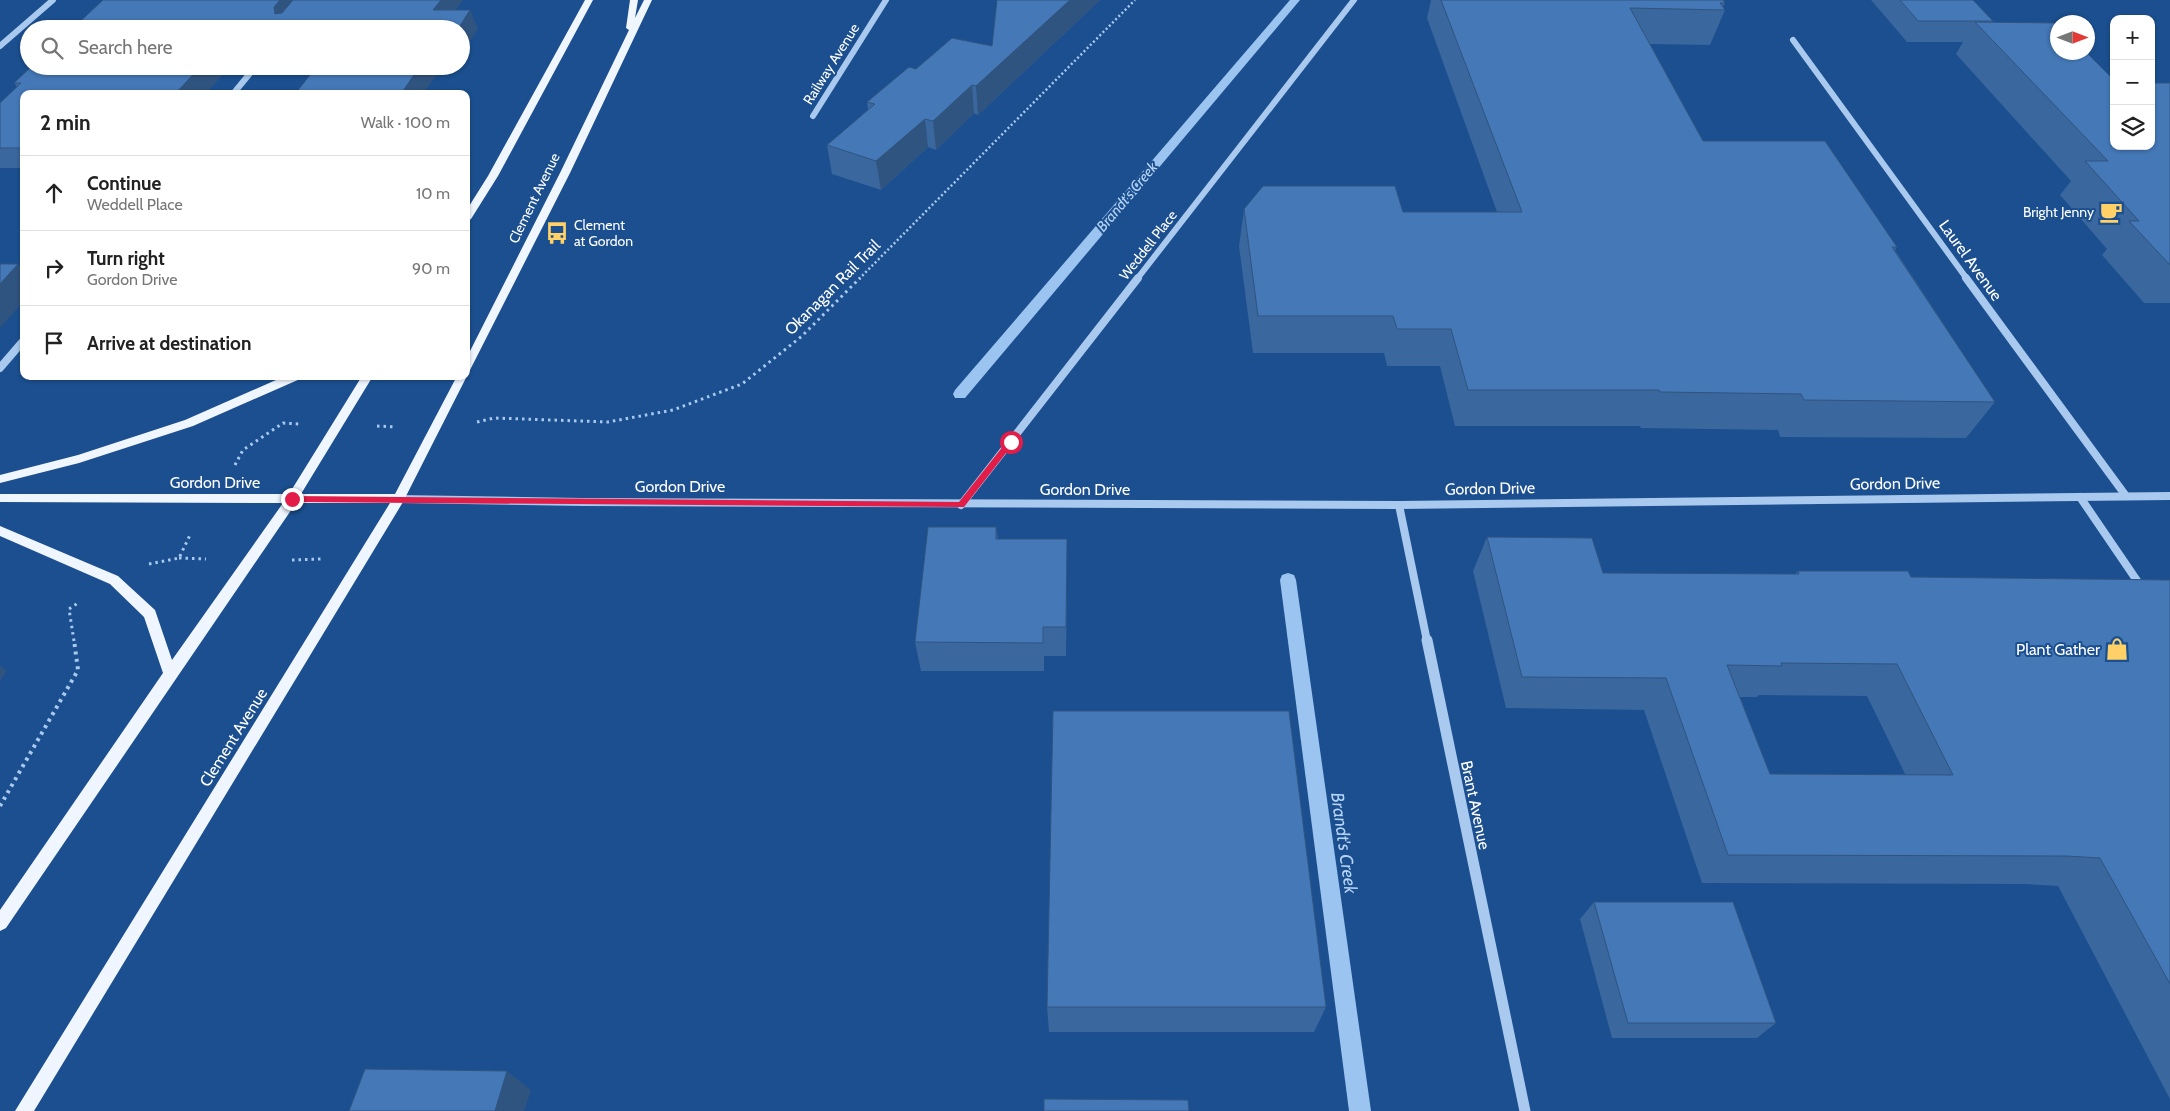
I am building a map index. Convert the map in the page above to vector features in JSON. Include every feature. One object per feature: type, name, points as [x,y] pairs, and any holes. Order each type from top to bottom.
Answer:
[{"type":"main road","points":[[470,213],[493,176],[589,0]]},
{"type":"main road","name":"Clement Avenue","points":[[628,41],[634,0]]},
{"type":"main road","name":"Clement Avenue","points":[[470,362],[648,0]]},
{"type":"main road","points":[[0,479],[79,459],[189,423],[287,380]]},
{"type":"main road","points":[[0,923],[292,499],[366,380]]},
{"type":"main road","name":"Clement Avenue","points":[[24,1111],[399,499],[461,380]]},
{"type":"main road","name":"Gordon Drive","points":[[0,498],[399,499]]},
{"type":"main road","points":[[0,531],[114,580],[150,614],[170,674]]},
{"type":"street","points":[[30,20],[53,0]]},
{"type":"street","name":"Railway Avenue","points":[[813,116],[886,0]]},
{"type":"street","name":"Weddell Place","points":[[961,504],[1354,0]]},
{"type":"street","points":[[0,46],[20,29]]},
{"type":"street","name":"Laurel Avenue","points":[[1793,40],[2126,496]]},
{"type":"street","points":[[236,90],[249,75]]},
{"type":"street","points":[[0,368],[20,345]]},
{"type":"street","name":"Gordon Drive","points":[[399,499],[961,504],[1399,505],[2170,496]]},
{"type":"street","points":[[2080,497],[2148,596]]},
{"type":"street","name":"Brant Avenue","points":[[1399,505],[1525,1111]]},
{"type":"path","name":"Okanagan Rail Trail","points":[[472,424],[494,418],[608,422],[673,410],[742,384],[802,336],[1135,0]]},
{"type":"path","points":[[243,450],[283,423]]},
{"type":"path","points":[[147,565],[179,558],[188,537]]},
{"type":"path","points":[[0,806],[78,670],[69,609],[85,598]]},
{"type":"building","points":[[103,0],[280,0],[274,7],[275,14],[282,13],[293,0],[441,0],[433,10],[470,10],[464,20],[82,20]]},
{"type":"building","points":[[997,0],[1070,0],[976,86],[972,85],[933,121],[925,119],[876,161],[827,145],[875,104],[867,102],[909,67],[916,69],[952,38],[992,46]]},
{"type":"building","points":[[1441,0],[1723,0],[1725,3],[1720,3],[1725,10],[1630,8],[1703,141],[1825,141],[1897,247],[1892,247],[1995,402],[1804,400],[1801,394],[1660,392],[1659,390],[1468,390],[1451,329],[1397,329],[1393,316],[1258,316],[1244,209],[1263,186],[1395,186],[1403,212],[1522,212]]},
{"type":"building","points":[[1900,0],[1973,0],[1993,21],[1918,21]]},
{"type":"building","points":[[1975,22],[2050,23],[2050,60],[2094,60],[2110,76],[2110,150],[2155,150],[2155,83],[2170,83],[2170,265],[2129,221],[2139,221],[2085,161],[2108,161]]},
{"type":"building","points":[[22,75],[193,75],[179,90],[20,90],[20,148],[0,148],[0,103],[21,83],[14,83]]},
{"type":"building","points":[[310,75],[414,75],[404,90],[298,90]]},
{"type":"building","points":[[0,264],[18,264],[0,284]]},
{"type":"building","points":[[928,527],[996,527],[996,539],[1067,539],[1066,627],[1043,627],[1043,643],[915,642]]},
{"type":"building","points":[[1487,537],[1592,538],[1603,573],[1799,574],[1798,571],[1908,571],[1911,577],[2170,580],[2170,984],[2100,858],[2066,856],[1728,855],[1666,678],[1522,677]],"holes":[[[1781,663],[1897,664],[1953,775],[1770,774],[1727,665],[1782,666]]]},
{"type":"building","points":[[1053,711],[1289,711],[1326,1007],[1047,1007]]},
{"type":"building","points":[[1594,902],[1733,902],[1776,1023],[1628,1023]]},
{"type":"building","points":[[365,1069],[507,1071],[495,1111],[349,1111]]},
{"type":"building","points":[[1044,1099],[1188,1100],[1189,1111],[1044,1111]]},
{"type":"waterway","name":"Brandt's Creek","points":[[960,394],[1295,0]]},
{"type":"waterway","name":"Brandt's Creek","points":[[1288,580],[1360,1111]]},
{"type":"place","name":"Bright Jenny","points":[[2111,212]]},
{"type":"place","name":"Clement at Gordon","points":[[557,233]]},
{"type":"place","name":"Plant Gather","points":[[2117,649]]},
{"type":"route","points":[[292,499],[961,504],[1011,442]]}]
